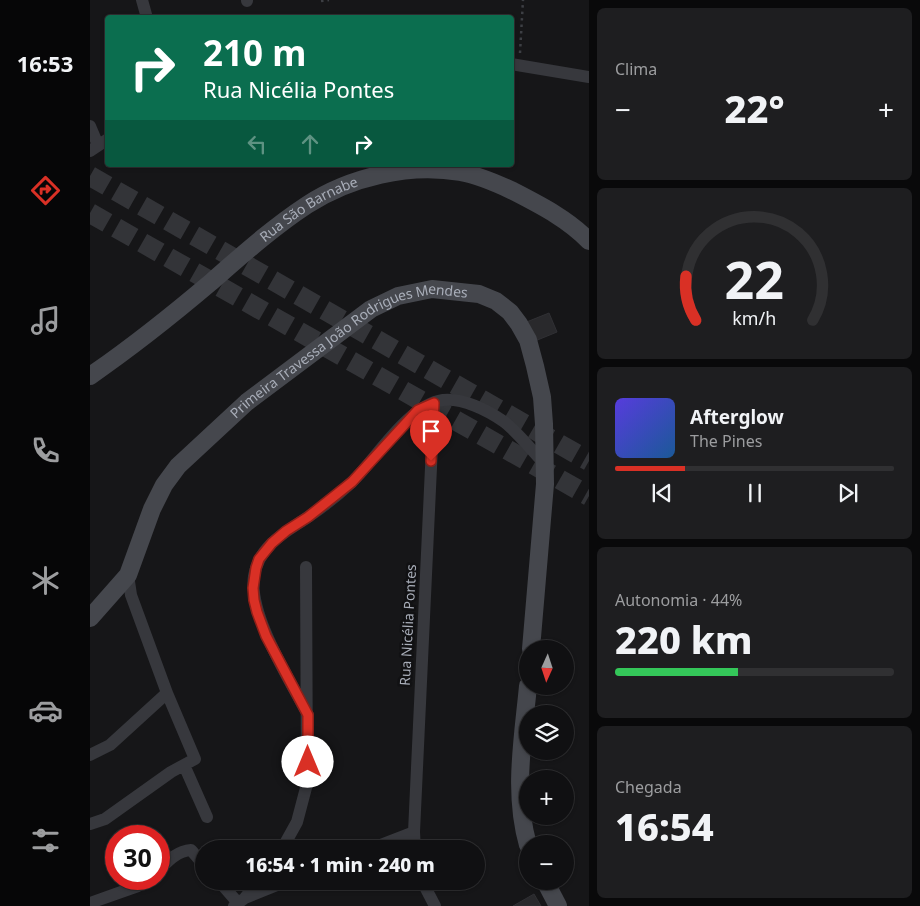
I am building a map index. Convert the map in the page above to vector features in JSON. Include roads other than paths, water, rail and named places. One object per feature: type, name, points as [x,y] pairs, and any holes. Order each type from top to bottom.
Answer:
[{"type":"street","points":[[142,0],[146,15]]},
{"type":"street","points":[[515,64],[589,77]]},
{"type":"street","points":[[90,126],[98,145]]},
{"type":"street","name":"Rua São Barnabe","points":[[90,376],[166,320],[280,224],[325,195],[369,178],[424,169],[461,172],[486,179],[528,199],[563,219],[580,231],[589,241]]},
{"type":"street","name":"Primeira Travessa João Rodrigues Mendes","points":[[128,575],[152,509],[164,485],[178,466],[247,402],[371,309],[398,296],[432,289],[479,294],[496,301],[510,312],[528,340],[542,397],[545,484],[532,640]]},
{"type":"street","points":[[308,715],[266,636],[254,600],[253,583],[259,559],[272,543],[352,482],[418,410],[444,400],[468,402],[503,421],[545,464]]},
{"type":"street","name":"Rua Nicélia Pontes","points":[[414,840],[434,403]]},
{"type":"street","points":[[287,840],[297,822],[304,802],[307,784],[306,567]]},
{"type":"street","points":[[90,618],[128,575]]},
{"type":"street","points":[[128,575],[131,595],[167,693],[207,817]]},
{"type":"street","points":[[90,755],[110,745],[167,693]]},
{"type":"street","points":[[526,835],[521,817],[519,782],[527,695]]},
{"type":"street","points":[[90,824],[105,819],[171,772],[189,762]]},
{"type":"street","points":[[393,840],[414,832]]},
{"type":"street","points":[[170,860],[176,855],[190,850],[195,855]]},
{"type":"street","points":[[90,903],[127,890]]},
{"type":"street","points":[[228,890],[239,902]]},
{"type":"street","points":[[239,902],[250,890]]},
{"type":"street","points":[[239,902],[266,890]]},
{"type":"street","points":[[427,890],[435,906]]},
{"type":"street","points":[[550,890],[558,906]]},
{"type":"tunnel","points":[[90,176],[589,461]]},
{"type":"tunnel","points":[[90,213],[589,496]]}]
